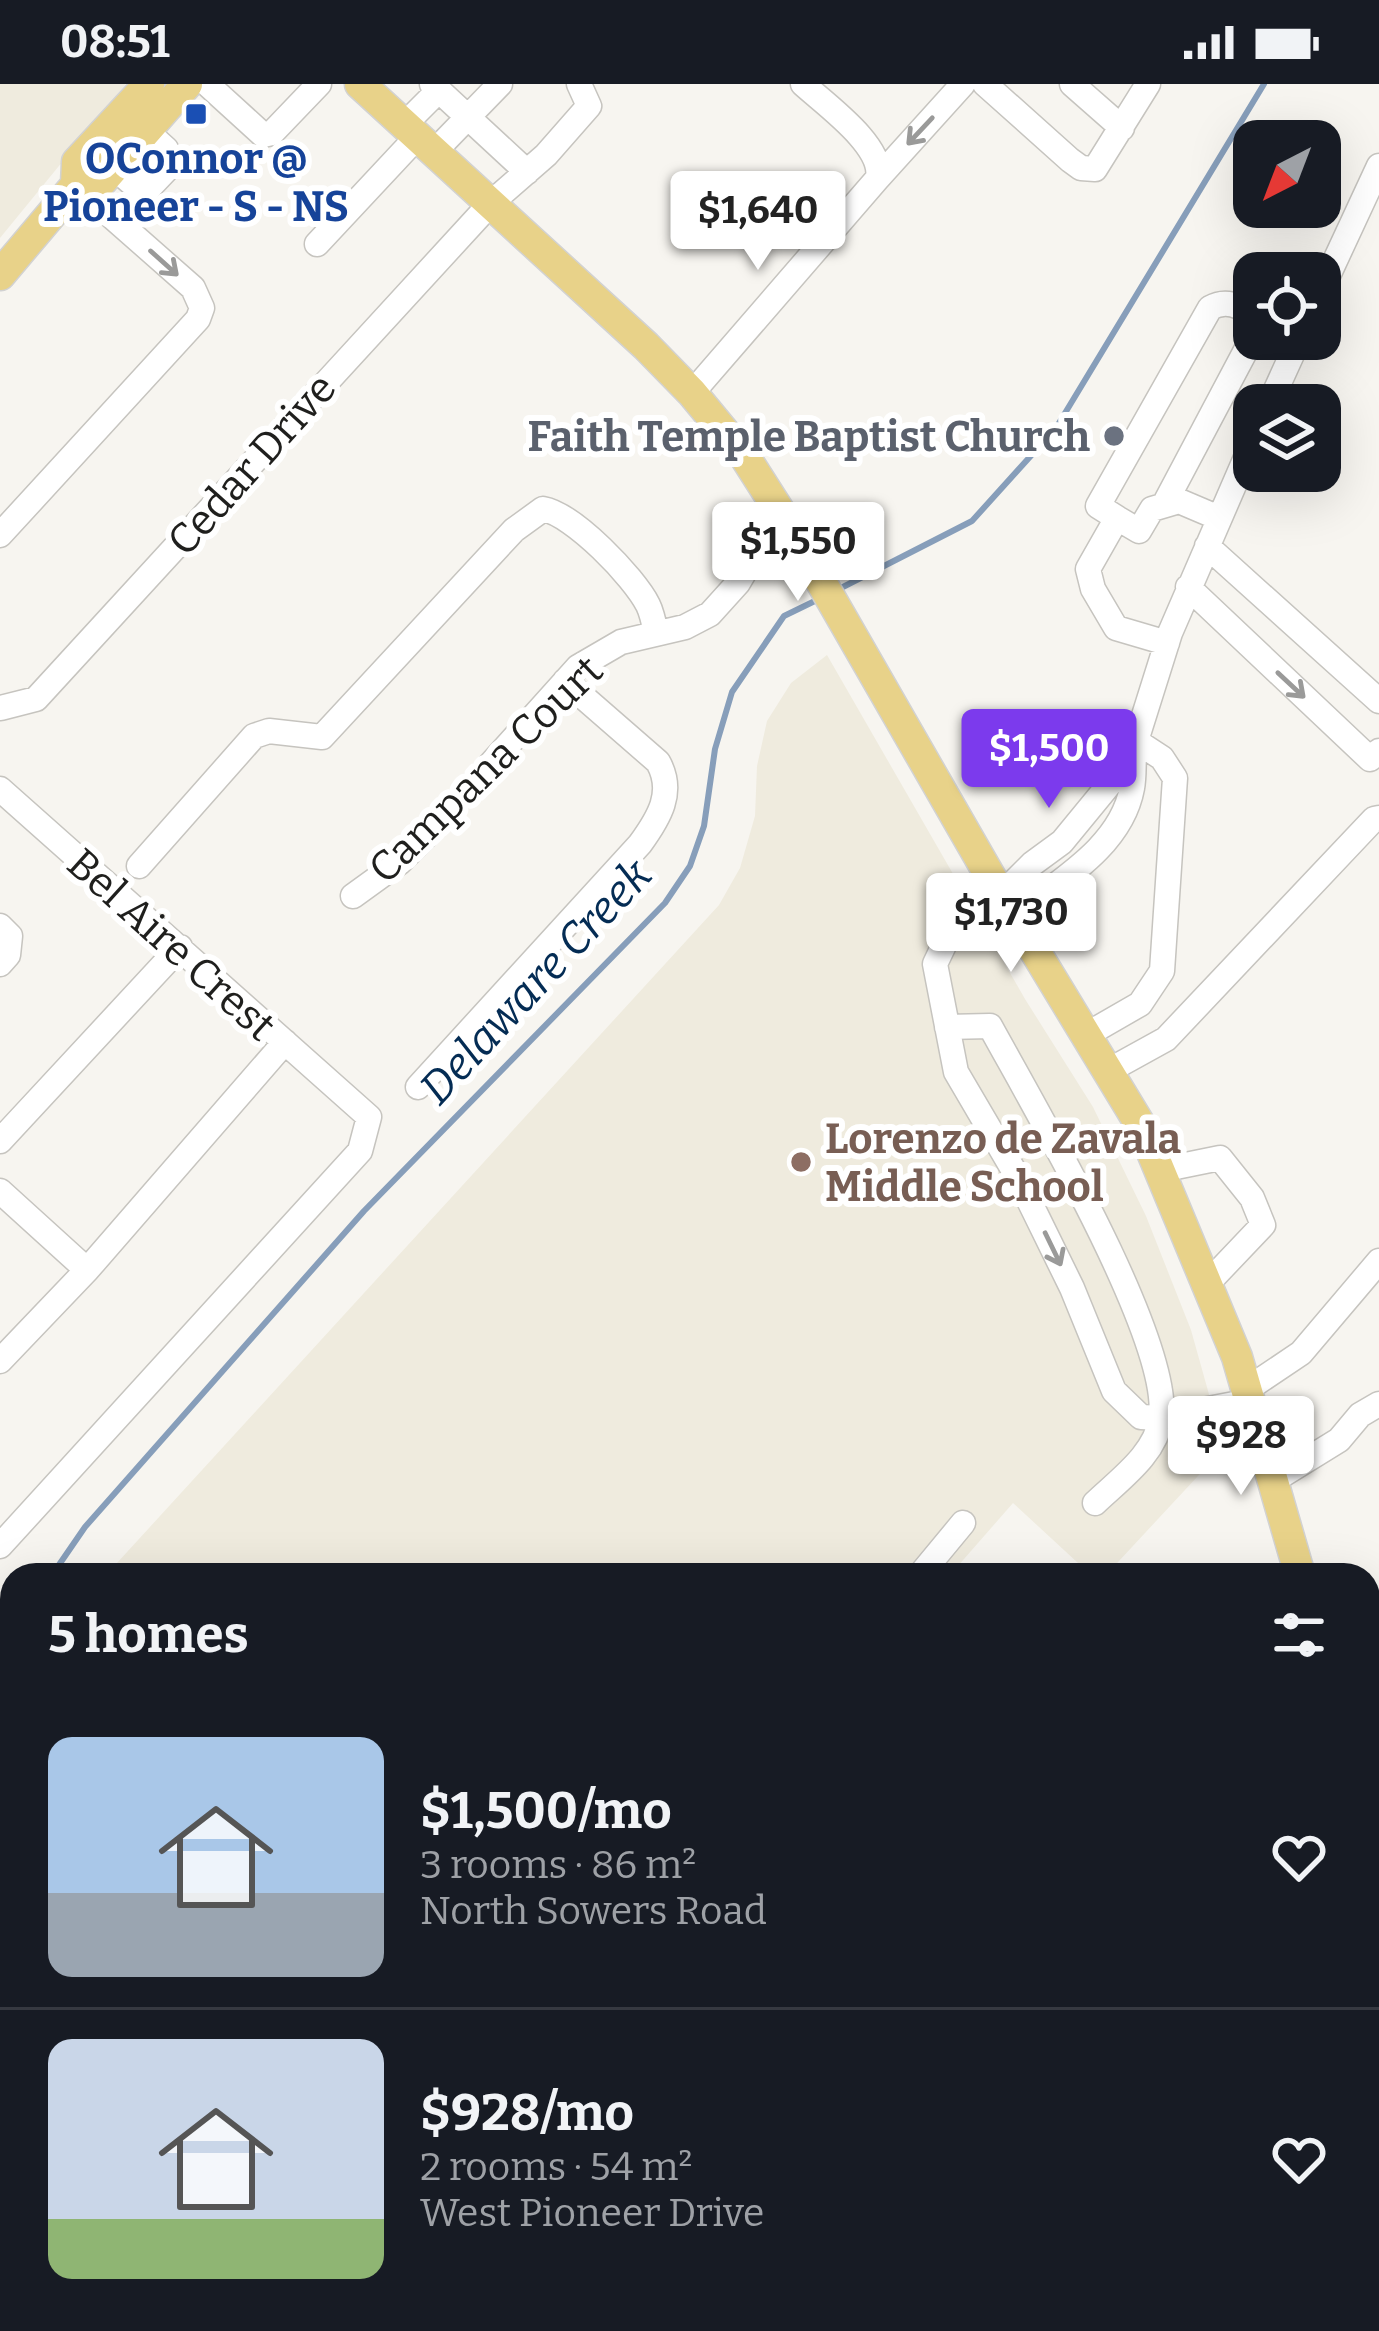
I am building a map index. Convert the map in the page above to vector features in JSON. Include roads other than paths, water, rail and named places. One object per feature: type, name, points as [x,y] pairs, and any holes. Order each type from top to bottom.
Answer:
[{"type":"main road","points":[[0,275],[76,185],[77,162],[149,84]]},
{"type":"main road","points":[[76,185],[101,182],[188,84]]},
{"type":"main road","points":[[377,90],[419,138],[692,393],[746,457],[796,537],[1161,1170],[1248,1395],[1296,1563]]},
{"type":"street","points":[[207,84],[263,135],[272,134],[319,84]]},
{"type":"street","points":[[317,244],[419,138],[469,116],[500,84]]},
{"type":"street","name":"Cedar Drive","points":[[2,708],[36,699],[490,203],[590,106],[579,84]]},
{"type":"street","points":[[803,84],[873,150],[880,166],[873,185]]},
{"type":"street","points":[[692,393],[963,84]]},
{"type":"street","points":[[985,84],[1081,168],[1095,169],[1148,84]]},
{"type":"street","points":[[1072,84],[1122,128]]},
{"type":"street","points":[[419,138],[435,87],[527,172]]},
{"type":"street","points":[[1339,252],[1379,166]]},
{"type":"street","points":[[0,536],[198,319],[202,308],[193,288],[76,185]]},
{"type":"street","points":[[1219,518],[1179,501],[1165,503],[1152,508],[1139,531],[1098,506],[1210,308],[1221,302],[1233,304]]},
{"type":"street","points":[[1165,503],[1241,360]]},
{"type":"street","points":[[1233,487],[1166,643],[1134,749],[1062,842],[1001,895],[953,926],[935,964],[956,1072],[1036,1214],[1114,1391],[1141,1417],[1162,1418],[1248,1395],[1301,1353],[1379,1261]]},
{"type":"street","points":[[139,866],[254,736],[269,731],[322,737],[514,530],[543,508],[566,518],[634,586],[650,609],[656,633]]},
{"type":"street","points":[[1117,518],[1088,569],[1093,589],[1116,628],[1166,643]]},
{"type":"street","name":"Campana Court","points":[[353,896],[400,862],[566,681],[601,652],[685,627],[710,614],[738,583],[755,554],[796,537]]},
{"type":"street","points":[[1207,546],[1379,701]]},
{"type":"street","points":[[1188,587],[1370,759],[1379,751]]},
{"type":"street","points":[[418,1087],[640,844],[661,814],[668,778],[658,762],[566,681]]},
{"type":"street","points":[[1086,1035],[1140,1004],[1154,988],[1165,956],[1174,778],[1162,758],[1134,749]]},
{"type":"street","name":"Bel Aire Crest","points":[[0,789],[285,1042],[87,1270],[0,1361]]},
{"type":"street","points":[[1108,1071],[1166,1039],[1379,818]]},
{"type":"street","points":[[0,926],[10,936],[8,955],[0,964]]},
{"type":"street","points":[[0,1141],[180,947]]},
{"type":"street","points":[[947,1027],[990,1026],[1075,1182],[1159,1370],[1162,1418],[1151,1448],[1095,1503]]},
{"type":"street","points":[[0,1546],[360,1151],[369,1117],[285,1042]]},
{"type":"street","points":[[1161,1170],[1220,1158],[1252,1198],[1263,1225],[1206,1285]]},
{"type":"street","points":[[0,1191],[87,1270]]},
{"type":"street","points":[[1271,1482],[1339,1441],[1360,1415],[1379,1404]]},
{"type":"street","points":[[930,1563],[963,1523]]},
{"type":"waterway","name":"Delaware Creek","points":[[839,589],[972,521],[1056,428],[1264,84]]},
{"type":"waterway","name":"Delaware Creek","points":[[60,1563],[85,1527],[364,1211],[665,903],[690,866],[704,826],[715,749],[732,692],[784,616],[821,598]]},
{"type":"place","name":"OConnor @ Pioneer - S - NS","points":[[196,114]]},
{"type":"place","name":"Faith Temple Baptist Church","points":[[1114,436]]},
{"type":"place","name":"Lorenzo de Zavala Middle School","points":[[801,1162]]}]
